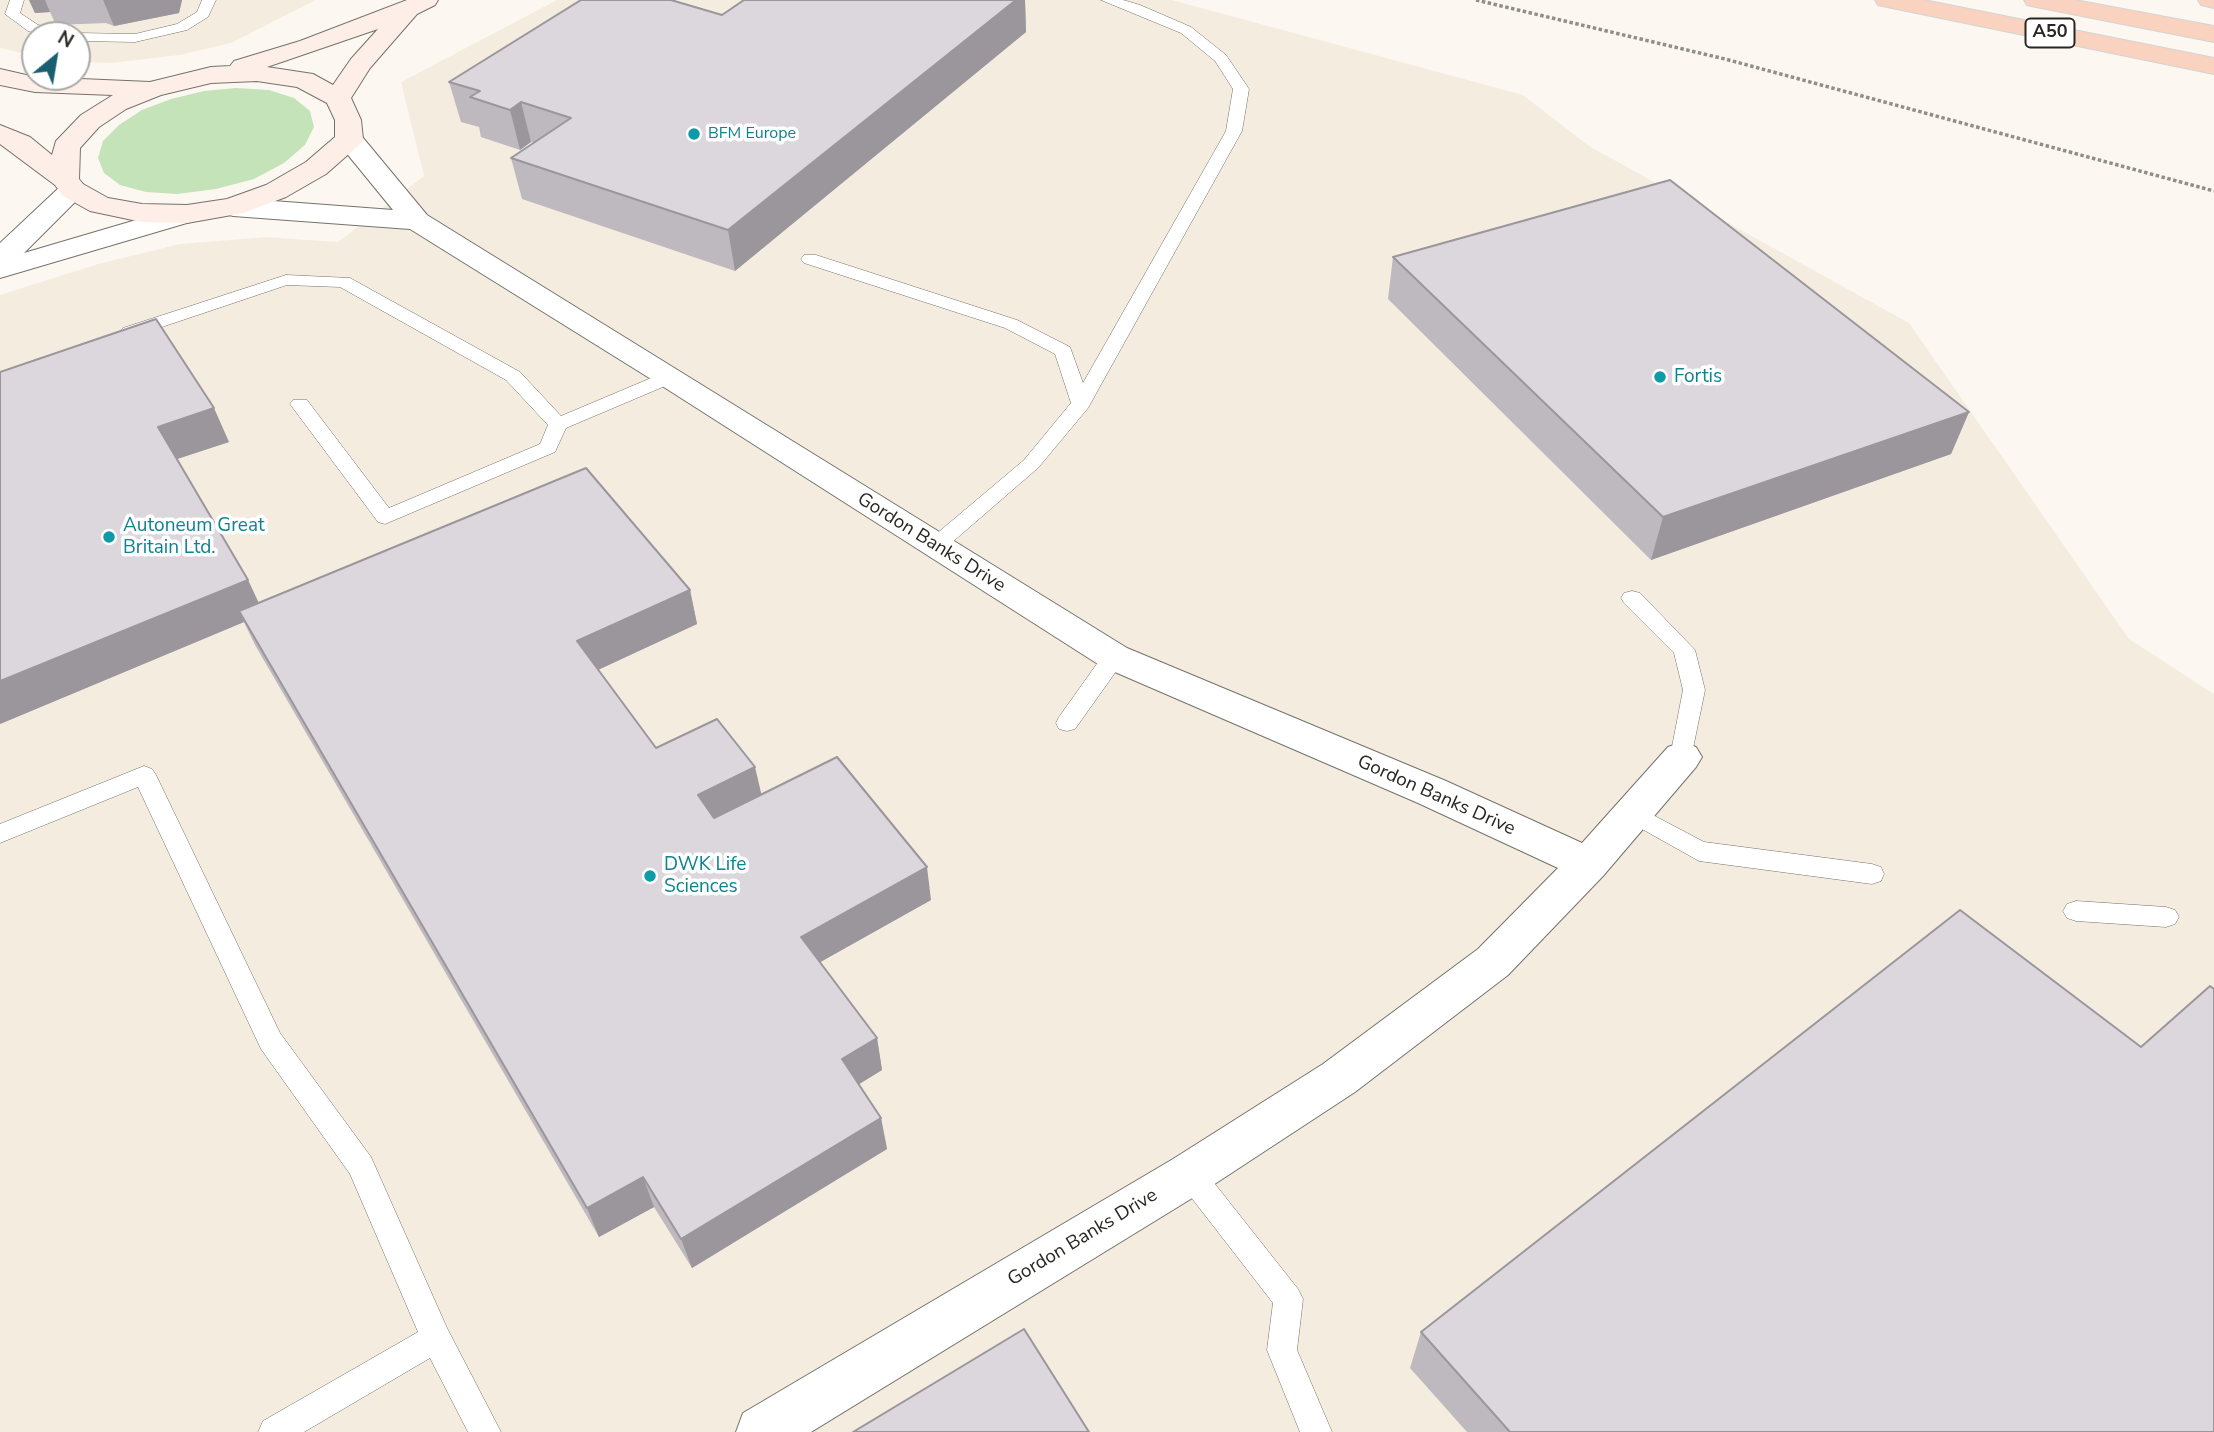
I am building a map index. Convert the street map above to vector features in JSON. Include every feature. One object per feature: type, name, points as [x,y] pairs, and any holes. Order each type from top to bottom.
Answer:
[{"type":"highway","name":"A50","points":[[1887,0],[2214,66]]},
{"type":"highway","name":"A50","points":[[2036,0],[2214,34]]},
{"type":"main road","points":[[69,185],[66,147],[90,121],[117,103],[152,89],[309,46],[418,5]]},
{"type":"main road","points":[[338,98],[361,62],[418,5]]},
{"type":"main road","points":[[0,133],[20,143],[69,185],[100,205],[142,213],[187,214],[233,208],[276,191],[316,169],[349,139],[348,120],[338,98],[304,80],[257,73],[211,75]]},
{"type":"main road","points":[[0,77],[35,85],[152,89]]},
{"type":"street","points":[[349,139],[416,221]]},
{"type":"street","points":[[0,259],[69,185]]},
{"type":"street","points":[[233,208],[416,221]]},
{"type":"street","points":[[0,269],[187,214]]},
{"type":"street","name":"Gordon Banks Drive","points":[[416,221],[670,377],[1114,657],[1432,792],[1588,864],[1493,962],[1339,1078],[1190,1174],[762,1432]]},
{"type":"street","points":[[1588,864],[1682,757]]},
{"type":"lane","points":[[17,0],[12,13],[22,21]]},
{"type":"lane","points":[[91,37],[135,38],[182,27],[203,14],[209,0]]},
{"type":"lane","points":[[935,546],[1031,464],[1081,404],[1234,131],[1241,89],[1221,58],[1186,30],[1135,8],[1108,0]]},
{"type":"lane","points":[[810,259],[1011,324],[1063,351],[1081,404]]},
{"type":"lane","points":[[117,335],[286,280],[344,282],[513,376],[558,424]]},
{"type":"lane","points":[[300,404],[385,517],[548,448],[558,424],[670,377]]},
{"type":"lane","points":[[1632,597],[1684,650],[1694,690],[1682,757]]},
{"type":"lane","points":[[1067,723],[1114,657]]},
{"type":"lane","points":[[0,834],[144,775],[270,1041],[361,1166],[436,1338],[485,1432]]},
{"type":"lane","points":[[1633,814],[1699,851],[1872,874]]},
{"type":"lane","points":[[2076,911],[2166,917]]},
{"type":"lane","points":[[1190,1174],[1288,1299],[1282,1350],[1316,1432]]},
{"type":"lane","points":[[274,1432],[436,1338]]},
{"type":"path","points":[[1476,0],[1725,59],[2214,191]]},
{"type":"shaded area","points":[[0,0],[316,0],[231,43],[180,55],[111,63],[91,62],[91,21],[21,21],[21,53],[0,48]]},
{"type":"shaded area","points":[[557,0],[1172,0],[1523,95],[1589,146],[1909,323],[2129,639],[2214,694],[2214,1432],[0,1432],[0,295],[98,264],[180,244],[266,237],[338,242],[424,176],[401,82]]},
{"type":"green space","points":[[236,88],[269,90],[294,98],[310,111],[314,127],[305,145],[284,163],[254,179],[216,189],[177,194],[146,192],[120,185],[104,173],[98,158],[103,141],[119,125],[142,110],[204,91]]},
{"type":"building","name":"BFM Europe","points":[[581,0],[671,0],[722,15],[744,0],[1016,0],[728,230],[511,158],[571,118],[521,102],[510,110],[470,97],[480,91],[449,82]]},
{"type":"building","name":"Fortis","points":[[1670,180],[1969,412],[1663,517],[1393,257]]},
{"type":"building","name":"Autoneum Great Britain Ltd.","points":[[156,319],[214,408],[158,427],[248,580],[0,681],[0,372]]},
{"type":"building","name":"DWK Life Sciences","points":[[586,468],[690,590],[577,641],[656,748],[717,719],[755,767],[698,795],[714,818],[837,757],[927,867],[801,937],[877,1038],[842,1059],[881,1118],[681,1239],[643,1177],[587,1208],[239,611]]},
{"type":"building","points":[[1960,910],[2141,1047],[2210,986],[2214,989],[2214,1432],[1510,1432],[1421,1332]]},
{"type":"building","points":[[1024,1329],[1089,1432],[853,1432]]},
{"type":"place","name":"BFM Europe","points":[[694,134]]},
{"type":"place","name":"Fortis","points":[[1660,377]]},
{"type":"place","name":"Autoneum Great Britain Ltd.","points":[[109,537]]},
{"type":"place","name":"DWK Life Sciences","points":[[650,876]]}]
